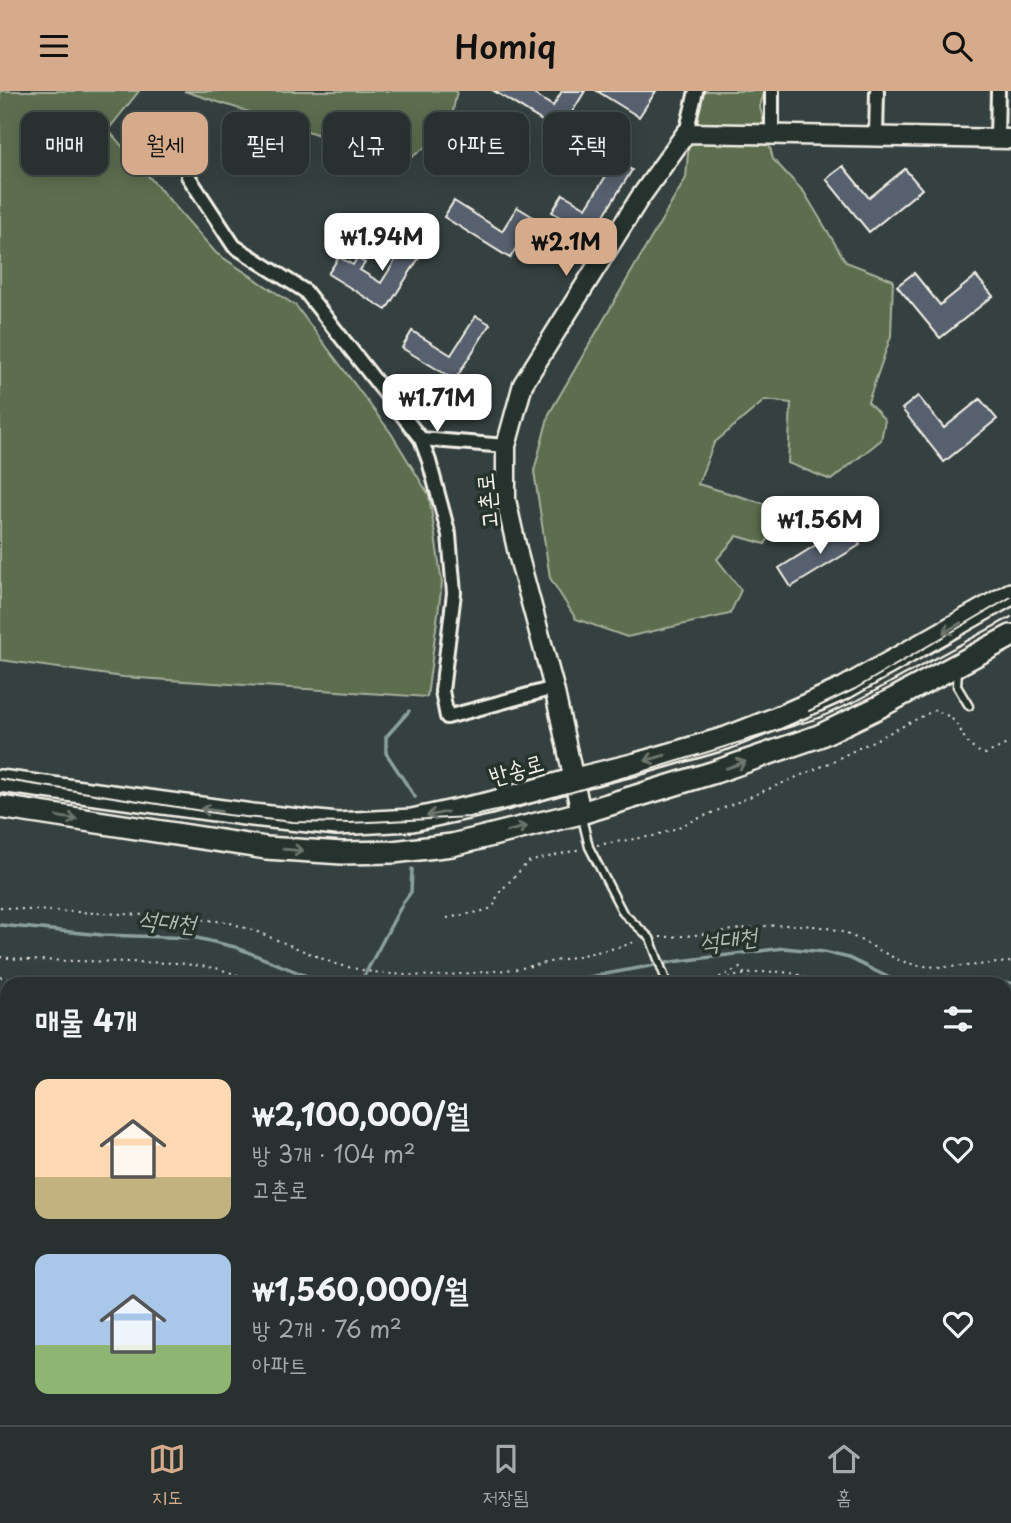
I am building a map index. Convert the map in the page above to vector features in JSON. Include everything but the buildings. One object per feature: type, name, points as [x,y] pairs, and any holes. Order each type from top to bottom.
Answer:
[{"type":"main road","name":"반송로","points":[[0,781],[337,824],[412,820],[490,803],[636,764],[713,742],[777,718],[843,689],[1011,594]]},
{"type":"main road","points":[[0,807],[266,848],[342,853],[393,852],[452,845],[581,813],[715,772],[819,736],[932,679],[958,675],[1011,636]]},
{"type":"street","points":[[696,91],[686,132],[1004,139],[998,91]]},
{"type":"street","points":[[772,91],[772,134]]},
{"type":"street","points":[[876,136],[877,91]]},
{"type":"street","name":"고촌로","points":[[581,813],[554,688],[506,501],[506,446],[523,384],[639,199],[686,132]]},
{"type":"street","points":[[188,176],[234,246],[305,291],[421,439],[449,535],[454,593],[442,691],[446,717],[554,688]]},
{"type":"street","points":[[421,439],[506,446]]},
{"type":"lane","points":[[958,675],[969,706]]},
{"type":"lane","points":[[581,813],[589,848],[623,912],[651,941],[664,977]]},
{"type":"path","points":[[447,918],[489,909],[494,905],[498,894],[528,862],[669,831],[823,766],[935,710],[951,718],[972,749],[986,754],[1009,743]]},
{"type":"path","points":[[0,907],[227,922],[255,930],[338,965],[372,972],[438,976],[504,971],[673,937],[740,928],[803,925],[825,927],[863,941],[901,961],[916,964],[947,966],[1011,962]]},
{"type":"path","points":[[0,957],[178,963],[216,968],[244,977]]},
{"type":"path","points":[[719,977],[740,968],[747,977]]},
{"type":"path","points":[[734,977],[769,973],[794,973],[805,977]]},
{"type":"green space","points":[[0,91],[139,91],[108,130],[122,146],[122,175],[148,175],[216,253],[296,306],[391,433],[429,495],[442,583],[427,697],[123,677],[0,660]]},
{"type":"green space","points":[[184,91],[457,91],[453,112],[424,112],[424,148],[410,158],[410,112],[323,112],[323,137],[309,132],[309,112],[249,112]]},
{"type":"green space","points":[[693,91],[764,91],[760,107],[773,159],[804,192],[846,262],[893,280],[891,336],[868,402],[885,420],[881,440],[831,480],[788,463],[791,403],[765,400],[714,443],[698,484],[786,510],[765,544],[737,536],[717,559],[741,590],[730,614],[627,637],[576,619],[550,578],[534,471],[549,414],[686,178]]},
{"type":"waterway","points":[[409,711],[386,737],[386,753],[415,797]]},
{"type":"waterway","points":[[364,977],[411,892],[412,869]]},
{"type":"waterway","name":"석대천","points":[[0,925],[102,935],[197,938],[235,947],[309,977]]},
{"type":"waterway","name":"석대천","points":[[589,977],[672,962],[784,948],[824,952],[849,958],[888,977]]},
{"type":"tram line","points":[[809,711],[855,689],[1011,597]]},
{"type":"tram line","points":[[0,779],[227,815],[293,822],[350,823],[469,817],[537,802],[636,774],[819,718],[860,699],[1011,617]]}]
